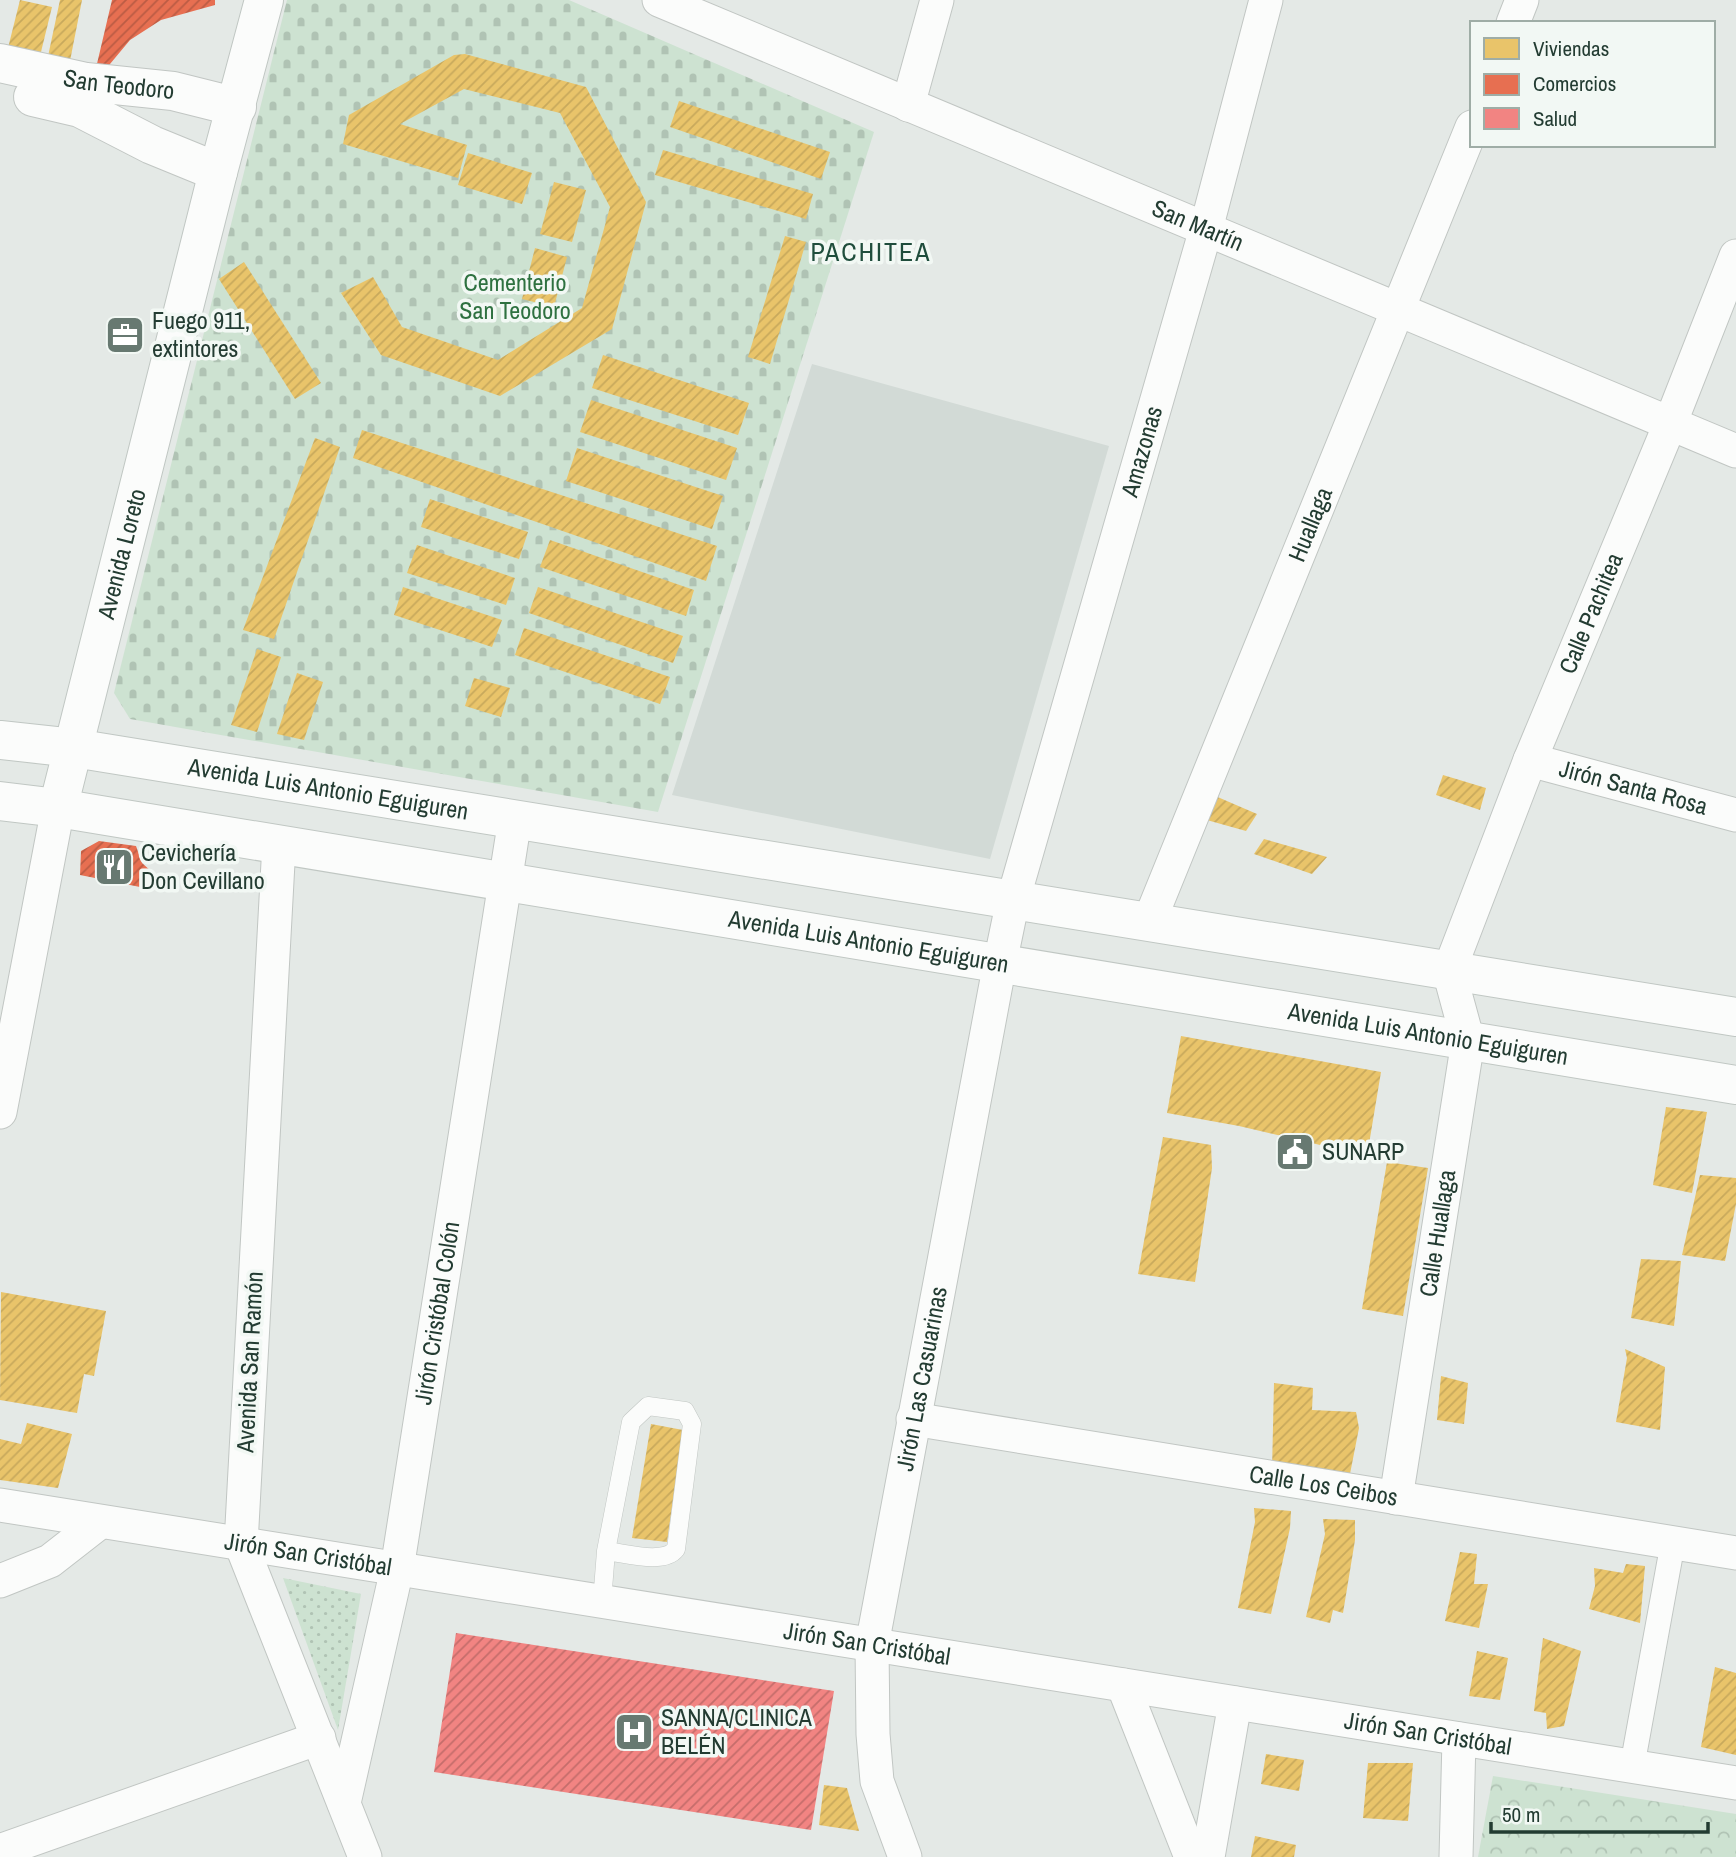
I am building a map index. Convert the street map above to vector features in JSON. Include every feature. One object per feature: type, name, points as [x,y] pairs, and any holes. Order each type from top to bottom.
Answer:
[{"type":"main road","name":"Avenida Loreto","points":[[58,808],[264,0]]},
{"type":"main road","name":"San Teodoro","points":[[0,63],[86,82],[173,91],[237,107]]},
{"type":"main road","name":"San Teodoro","points":[[0,90],[80,108],[152,145],[218,172]]},
{"type":"main road","name":"Avenida Luis Antonio Eguiguren","points":[[0,740],[74,748],[1736,1017]]},
{"type":"main road","name":"Avenida Luis Antonio Eguiguren","points":[[0,801],[279,844],[1736,1085]]},
{"type":"street","name":"San Martín","points":[[659,0],[718,11],[908,105],[1736,452]]},
{"type":"street","points":[[908,105],[937,0]]},
{"type":"street","name":"Amazonas","points":[[1013,900],[1206,229],[1266,0]]},
{"type":"street","points":[[1514,21],[1522,0]]},
{"type":"street","name":"Huallaga","points":[[1149,922],[1470,132]]},
{"type":"street","name":"Calle Pachitea","points":[[1449,971],[1530,760],[1670,424],[1736,257]]},
{"type":"street","name":"Jirón Santa Rosa","points":[[1530,760],[1736,815]]},
{"type":"street","name":"Avenida Loreto","points":[[0,1112],[58,808]]},
{"type":"street","name":"Jirón Cristóbal Colón","points":[[344,1803],[397,1569],[515,819]]},
{"type":"street","name":"Avenida San Ramón","points":[[279,844],[240,1544],[365,1857]]},
{"type":"street","name":"Jirón Las Casuarinas","points":[[905,1857],[877,1781],[873,1734],[872,1645],[1013,900]]},
{"type":"street","name":"Calle Huallaga","points":[[1396,1498],[1468,1041],[1449,971]]},
{"type":"street","name":"Calle Los Ceibos","points":[[913,1419],[1736,1553]]},
{"type":"street","name":"Jirón San Cristóbal","points":[[0,1506],[1736,1783]]},
{"type":"street","points":[[0,1581],[50,1561],[100,1521]]},
{"type":"street","points":[[1632,1767],[1673,1542]]},
{"type":"street","points":[[1123,1685],[1191,1857]]},
{"type":"street","points":[[1208,1857],[1235,1703]]},
{"type":"street","points":[[5,1849],[319,1738]]},
{"type":"street","points":[[1455,1857],[1459,1739]]},
{"type":"lane","points":[[602,1602],[606,1551],[631,1422],[648,1406],[685,1412],[692,1424],[676,1549],[671,1556],[662,1558],[606,1551]]},
{"type":"shaded area","points":[[812,364],[1109,446],[990,859],[672,795]]},
{"type":"green space","name":"Cementerio San Teodoro","points":[[287,0],[569,0],[874,132],[658,812],[130,719],[114,693]]},
{"type":"green space","points":[[283,1578],[361,1594],[338,1730]]},
{"type":"green space","points":[[1493,1776],[1736,1814],[1736,1857],[1478,1857]]},
{"type":"building: Viviendas","points":[[20,0],[52,7],[40,56],[8,48]]},
{"type":"building: Viviendas","points":[[60,0],[82,0],[69,66],[47,61]]},
{"type":"building: Viviendas","points":[[465,54],[586,87],[646,202],[612,329],[500,396],[381,355],[341,293],[373,277],[402,327],[498,360],[582,308],[610,207],[560,113],[464,89],[400,124],[467,145],[458,178],[343,144],[349,115],[454,55]]},
{"type":"building: Viviendas","points":[[679,101],[830,152],[821,179],[670,127]]},
{"type":"building: Viviendas","points":[[663,150],[813,194],[806,219],[655,175]]},
{"type":"building: Viviendas","points":[[468,153],[532,173],[522,204],[458,185]]},
{"type":"building: Viviendas","points":[[554,182],[586,190],[572,242],[540,234]]},
{"type":"building: Viviendas","points":[[785,236],[806,242],[770,364],[748,357]]},
{"type":"building: Viviendas","points":[[535,248],[567,257],[554,307],[522,299]]},
{"type":"building: Viviendas","points":[[244,262],[321,383],[295,399],[219,279]]},
{"type":"building: Viviendas","points":[[603,355],[749,403],[738,435],[592,388]]},
{"type":"building: Viviendas","points":[[591,400],[737,448],[726,480],[580,432]]},
{"type":"building: Viviendas","points":[[362,430],[717,546],[706,581],[353,458]]},
{"type":"building: Viviendas","points":[[315,438],[340,447],[274,639],[243,630]]},
{"type":"building: Viviendas","points":[[577,448],[723,496],[712,529],[566,481]]},
{"type":"building: Viviendas","points":[[430,499],[528,532],[519,559],[421,527]]},
{"type":"building: Viviendas","points":[[550,540],[694,590],[686,616],[540,567]]},
{"type":"building: Viviendas","points":[[417,545],[515,578],[506,605],[407,573]]},
{"type":"building: Viviendas","points":[[403,587],[502,620],[492,647],[394,615]]},
{"type":"building: Viviendas","points":[[538,587],[683,636],[673,663],[529,613]]},
{"type":"building: Viviendas","points":[[524,628],[670,677],[660,704],[515,655]]},
{"type":"building: Viviendas","points":[[257,649],[281,657],[257,732],[231,725]]},
{"type":"building: Viviendas","points":[[297,673],[323,682],[304,740],[277,734]]},
{"type":"building: Viviendas","points":[[474,678],[510,688],[501,717],[465,706]]},
{"type":"building: Viviendas","points":[[1443,775],[1486,788],[1480,810],[1436,795]]},
{"type":"building: Viviendas","points":[[1206,792],[1257,814],[1246,831],[1196,817]]},
{"type":"building: Viviendas","points":[[1264,839],[1327,857],[1312,874],[1254,854]]},
{"type":"building: Viviendas","points":[[1181,1036],[1381,1072],[1367,1156],[1239,1126],[1167,1113]]},
{"type":"building: Viviendas","points":[[1666,1107],[1707,1112],[1692,1193],[1653,1185]]},
{"type":"building: Viviendas","points":[[1163,1137],[1211,1145],[1212,1168],[1195,1282],[1138,1274]]},
{"type":"building: Viviendas","points":[[1387,1162],[1428,1168],[1403,1316],[1362,1309]]},
{"type":"building: Viviendas","points":[[1700,1175],[1736,1178],[1736,1204],[1725,1261],[1682,1255]]},
{"type":"building: Viviendas","points":[[1641,1259],[1681,1261],[1674,1326],[1631,1318]]},
{"type":"building: Viviendas","points":[[1,1292],[106,1311],[94,1376],[84,1374],[77,1413],[0,1400]]},
{"type":"building: Viviendas","points":[[1625,1349],[1665,1367],[1660,1430],[1616,1422],[1627,1358]]},
{"type":"building: Viviendas","points":[[1441,1376],[1468,1383],[1464,1424],[1437,1420]]},
{"type":"building: Viviendas","points":[[1274,1383],[1313,1388],[1312,1410],[1356,1412],[1359,1428],[1349,1479],[1272,1470]]},
{"type":"building: Viviendas","points":[[27,1423],[72,1434],[58,1488],[0,1480],[0,1439],[21,1444]]},
{"type":"building: Viviendas","points":[[651,1424],[683,1430],[667,1542],[632,1538]]},
{"type":"building: Viviendas","points":[[1254,1508],[1291,1511],[1290,1528],[1271,1614],[1238,1608],[1255,1522]]},
{"type":"building: Viviendas","points":[[1323,1519],[1355,1520],[1355,1540],[1343,1613],[1333,1610],[1330,1623],[1306,1617],[1325,1534]]},
{"type":"building: Viviendas","points":[[1460,1552],[1477,1554],[1474,1584],[1488,1584],[1479,1628],[1445,1621]]},
{"type":"building: Viviendas","points":[[1626,1564],[1645,1566],[1640,1623],[1589,1609],[1595,1586],[1594,1568],[1623,1573]]},
{"type":"building: Viviendas","points":[[1543,1638],[1581,1651],[1564,1726],[1547,1729],[1546,1713],[1534,1711]]},
{"type":"building: Viviendas","points":[[1477,1651],[1508,1658],[1500,1700],[1469,1696]]},
{"type":"building: Viviendas","points":[[1715,1667],[1736,1673],[1736,1755],[1701,1747]]},
{"type":"building: Viviendas","points":[[1266,1754],[1304,1760],[1299,1791],[1261,1784]]},
{"type":"building: Viviendas","points":[[1368,1763],[1413,1763],[1408,1821],[1363,1818]]},
{"type":"building: Viviendas","points":[[824,1785],[847,1788],[859,1831],[819,1825]]},
{"type":"building: Viviendas","points":[[1255,1836],[1296,1845],[1294,1857],[1251,1857]]},
{"type":"building: Comercios","points":[[112,0],[215,0],[215,5],[161,20],[130,40],[105,70],[96,68]]},
{"type":"building: Comercios","name":"Cevichería Don Cevillano","points":[[99,841],[136,846],[142,863],[152,872],[145,888],[80,875],[81,851]]},
{"type":"building: Salud","name":"SANNA/CLINICA BELÉN","points":[[456,1633],[834,1691],[811,1830],[434,1772]]},
{"type":"place","name":"Fuego 911, extintores","points":[[125,335]]},
{"type":"place","name":"Cevichería Don Cevillano","points":[[114,867]]},
{"type":"place","name":"SUNARP","points":[[1295,1152]]},
{"type":"place","name":"SANNA/CLINICA BELÉN","points":[[634,1732]]},
{"type":"district","name":"PACHITEA","points":[[871,252]]}]
